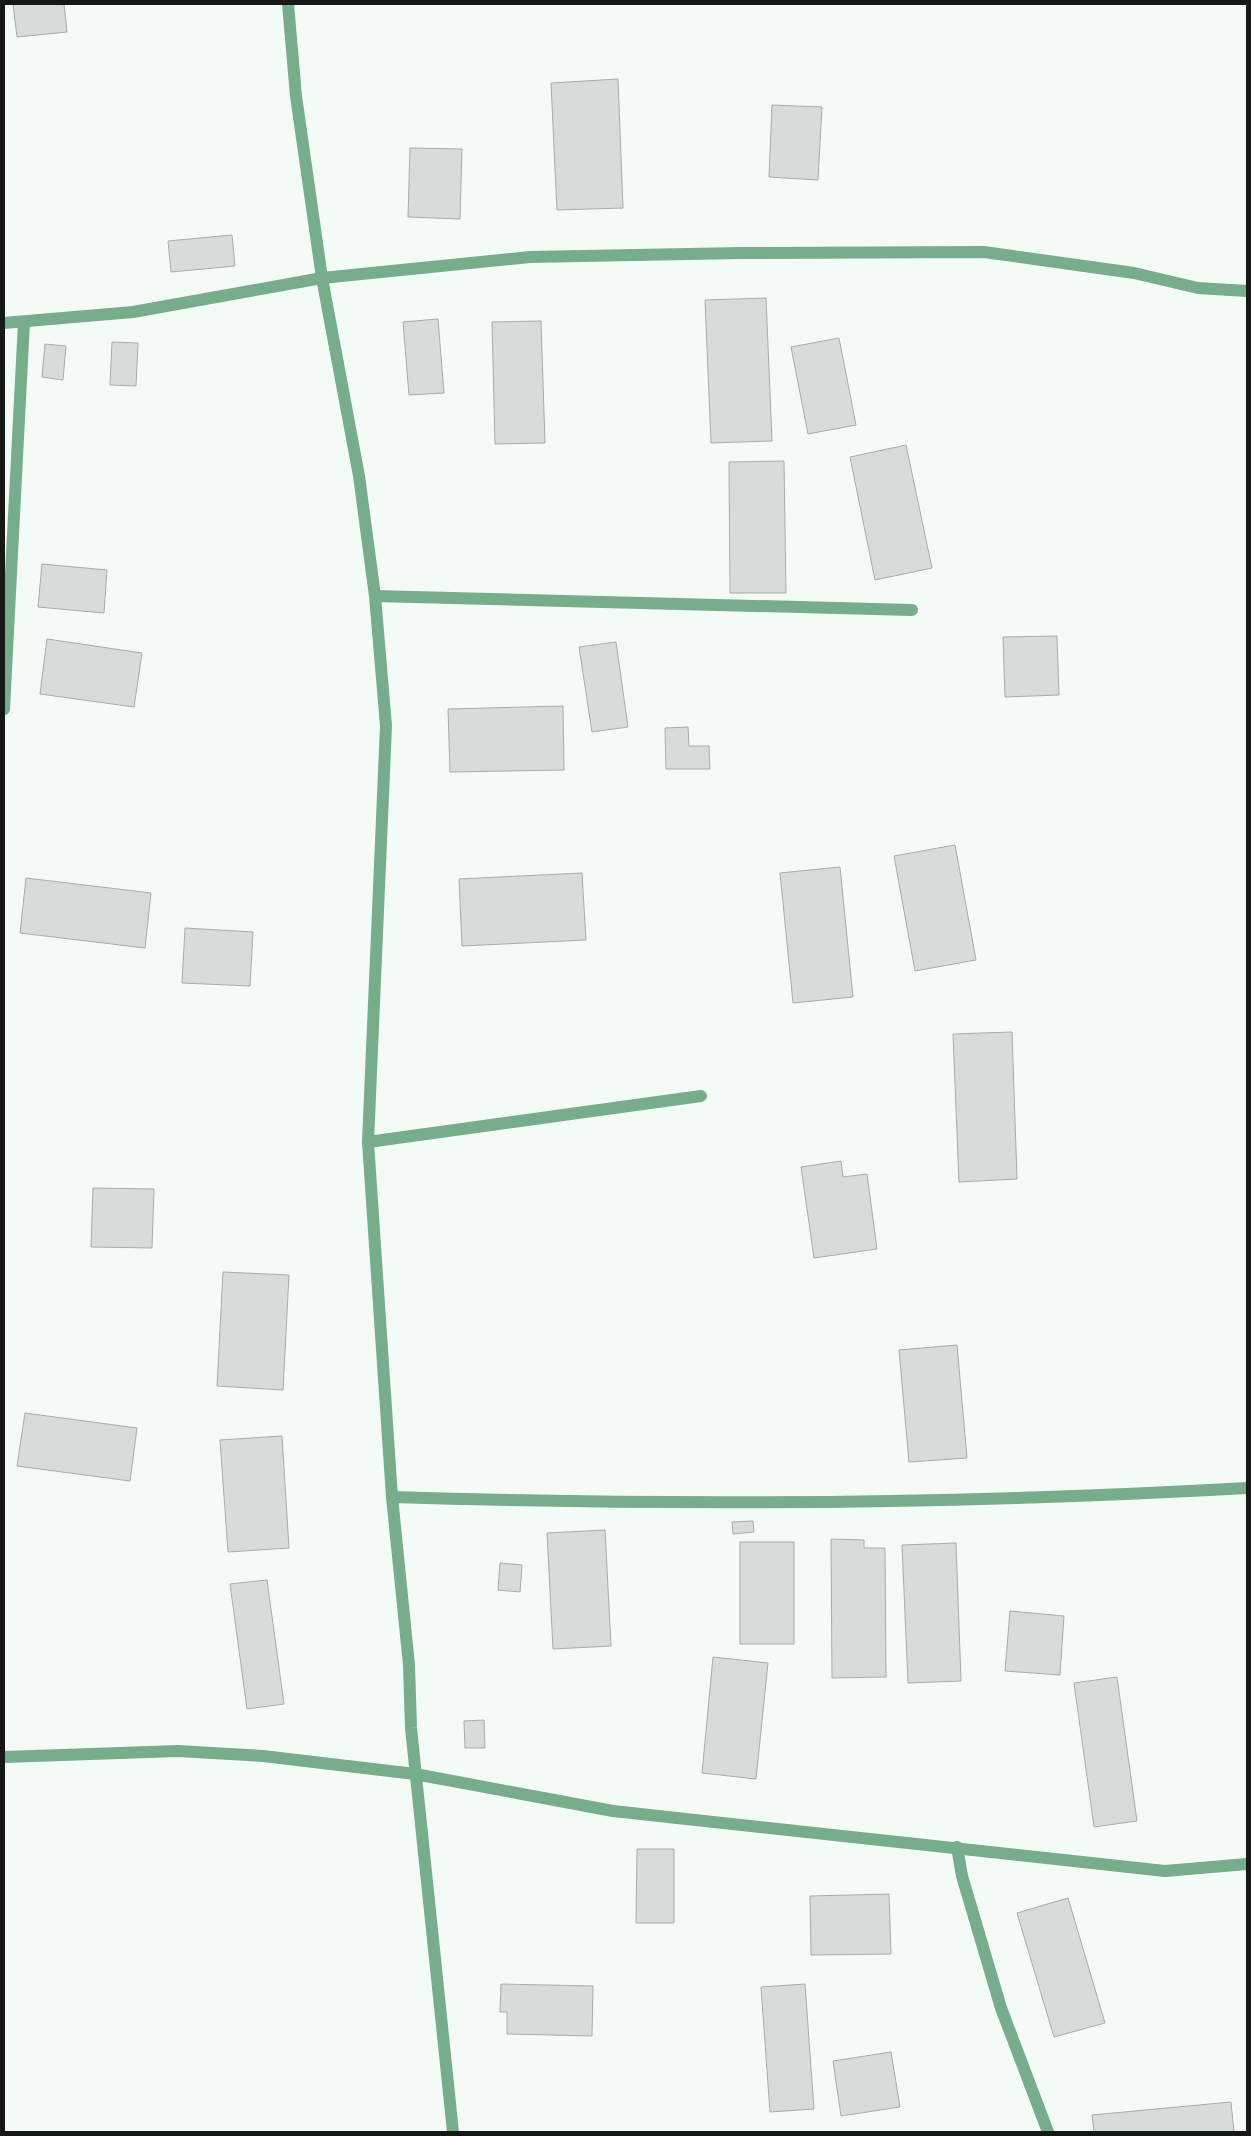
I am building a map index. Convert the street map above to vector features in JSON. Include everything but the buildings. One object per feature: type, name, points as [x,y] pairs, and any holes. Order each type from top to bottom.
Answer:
[{"type":"street","points":[[288,4],[296,96],[322,278],[359,476],[376,596],[386,726],[368,1142],[392,1497],[409,1665],[415,1774],[453,2132]]},
{"type":"street","points":[[4,323],[133,312],[322,278],[530,257],[751,252],[984,252],[1134,273],[1198,288],[1247,291]]},
{"type":"street","points":[[4,708],[24,322]]},
{"type":"street","points":[[376,596],[912,610]]},
{"type":"street","points":[[368,1142],[701,1096]]},
{"type":"street","points":[[392,1497],[706,1503],[1107,1496],[1247,1488]]},
{"type":"street","points":[[4,1757],[178,1751],[263,1756],[415,1774],[613,1811],[1165,1870],[1247,1864]]},
{"type":"street","points":[[957,1847],[962,1876],[1001,2008],[1048,2132]]}]
